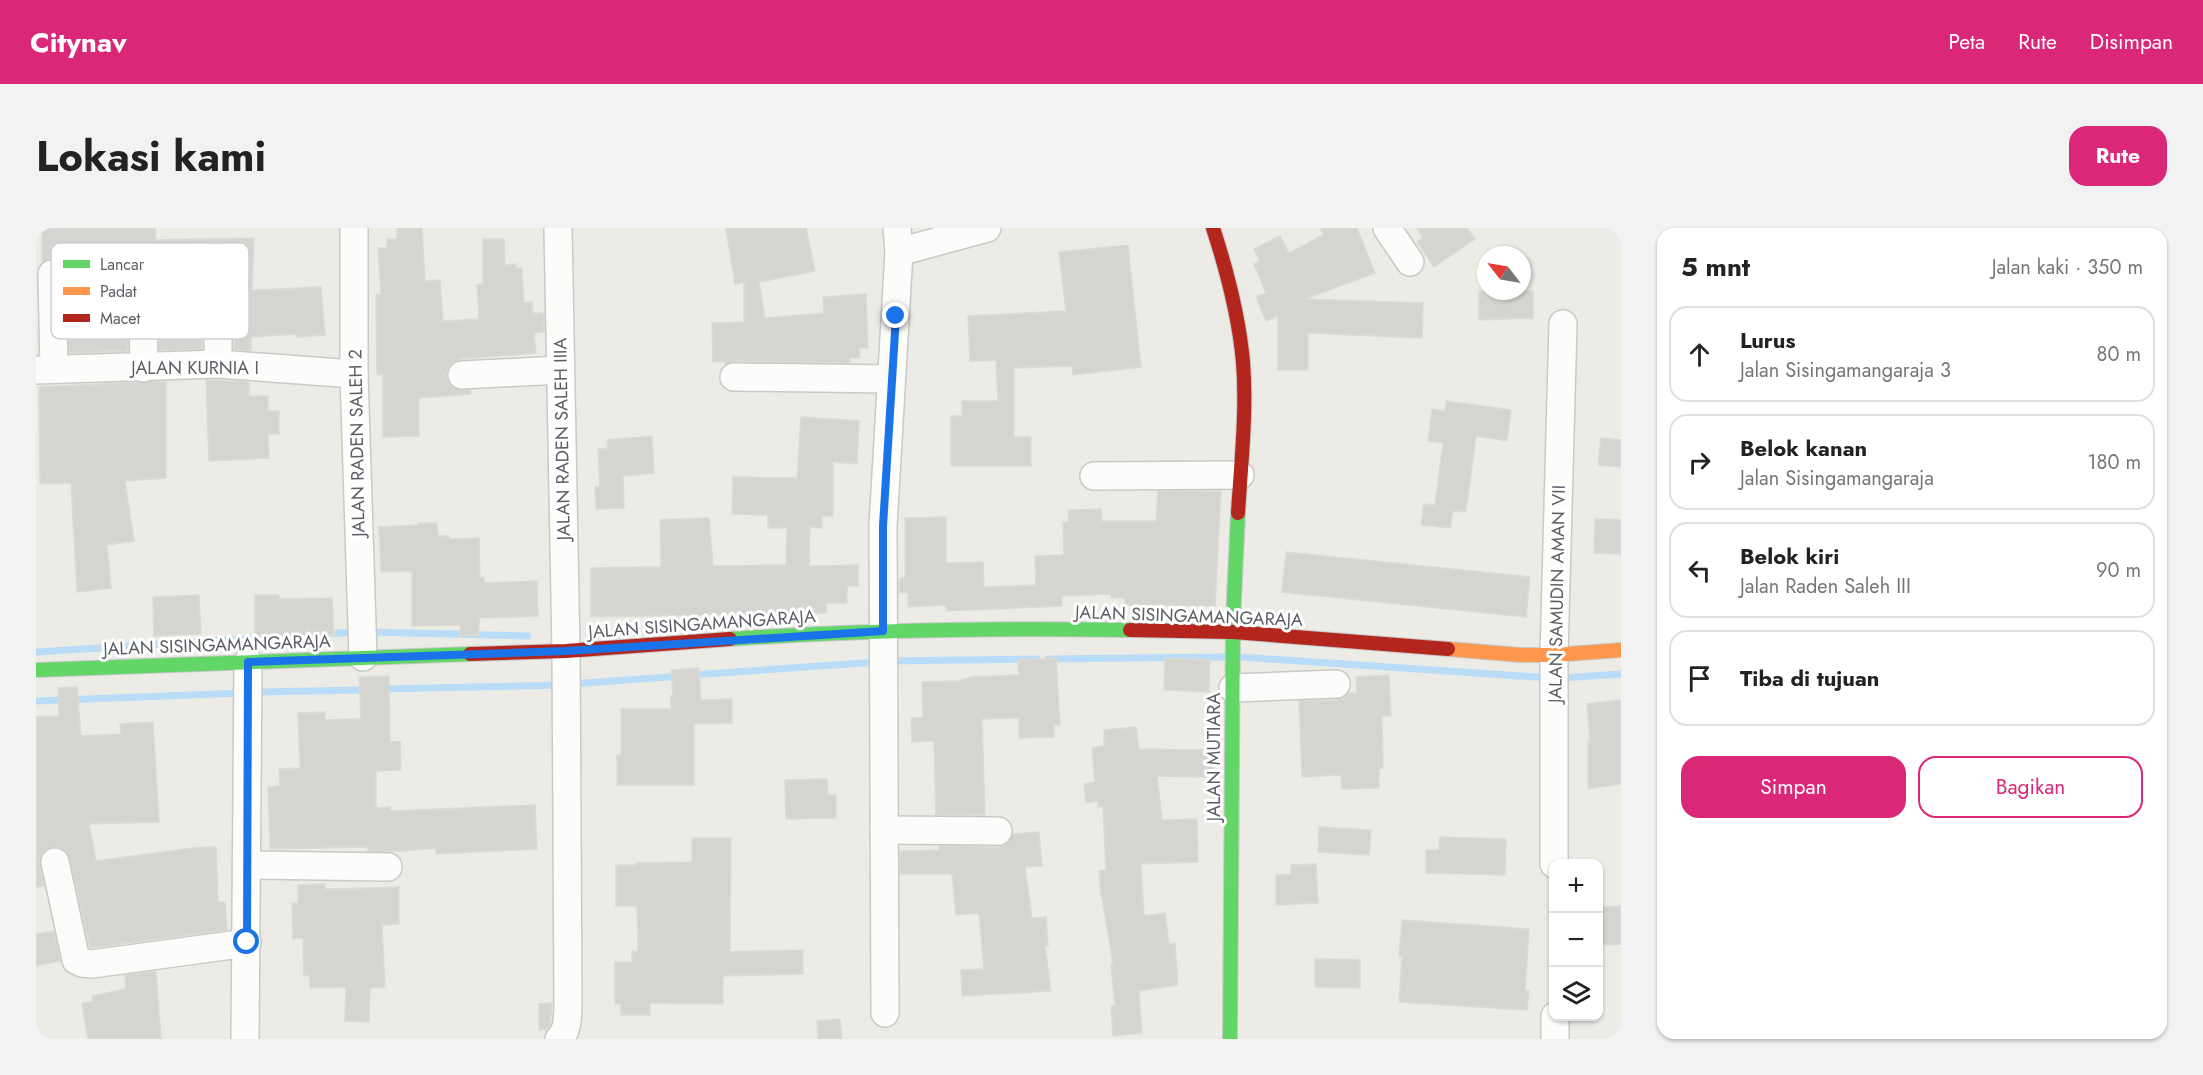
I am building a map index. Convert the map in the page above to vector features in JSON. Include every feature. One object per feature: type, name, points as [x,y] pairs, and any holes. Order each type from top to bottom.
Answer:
[{"type":"street","name":"JALAN RADEN SALEH 2","points":[[354,228],[354,374],[363,657]]},
{"type":"street","name":"JALAN RADEN SALEH IIIA","points":[[558,228],[566,651],[568,1008],[566,1028],[559,1039]]},
{"type":"street","points":[[885,1013],[883,526],[898,240],[987,228]]},
{"type":"street","name":"JALAN MUTIARA","points":[[1213,228],[1223,259],[1237,322],[1243,361],[1244,398],[1233,632],[1230,1039]]},
{"type":"street","points":[[1387,228],[1410,262]]},
{"type":"street","points":[[45,370],[51,287]]},
{"type":"street","name":"JALAN SAMUDIN AMAN VII","points":[[1554,859],[1554,655],[1563,324]]},
{"type":"street","points":[[143,339],[144,368]]},
{"type":"street","points":[[218,339],[218,364]]},
{"type":"street","name":"JALAN KURNIA I","points":[[45,370],[218,364],[354,374]]},
{"type":"street","points":[[462,375],[560,370]]},
{"type":"street","points":[[734,377],[891,379]]},
{"type":"street","points":[[1094,477],[1240,475]]},
{"type":"street","name":"JALAN SISINGAMANGARAJA","points":[[36,670],[566,651],[883,631],[1013,628],[1233,632],[1462,651],[1554,655],[1621,650]]},
{"type":"street","points":[[245,1039],[248,662]]},
{"type":"street","points":[[1233,688],[1336,684]]},
{"type":"street","points":[[884,830],[998,831]]},
{"type":"street","points":[[55,862],[76,960],[82,963],[92,964],[247,942]]},
{"type":"street","points":[[247,865],[388,867]]},
{"type":"street","points":[[1555,1021],[1555,1039]]},
{"type":"building","points":[[42,228],[155,228],[156,240],[254,238],[252,290],[321,287],[325,335],[251,337],[251,351],[234,349],[234,339],[249,339],[249,243],[217,241],[212,243],[51,243],[51,258],[42,263]]},
{"type":"building","points":[[397,228],[422,228],[425,281],[440,280],[443,321],[479,319],[477,285],[483,284],[483,239],[504,239],[505,265],[516,264],[516,268],[522,268],[524,303],[532,302],[533,313],[544,313],[544,332],[534,333],[536,353],[461,359],[453,362],[448,367],[446,375],[449,383],[455,389],[470,390],[470,394],[419,398],[419,436],[383,437],[383,375],[377,374],[376,295],[381,294],[378,248],[387,248],[387,239],[397,239]]},
{"type":"building","points":[[726,228],[806,228],[815,271],[759,282],[765,318],[824,313],[823,297],[866,294],[868,348],[859,348],[860,358],[850,358],[850,362],[847,363],[734,361],[725,364],[725,361],[713,362],[712,323],[744,322],[744,282],[735,284]]},
{"type":"building","points":[[1321,228],[1357,228],[1375,273],[1305,299],[1423,303],[1422,338],[1308,333],[1308,370],[1278,370],[1278,316],[1266,321],[1256,297],[1266,293],[1254,264],[1260,261],[1254,249],[1280,236],[1289,253],[1323,235]]},
{"type":"building","points":[[1417,228],[1467,228],[1475,239],[1434,267],[1417,242],[1423,238]]},
{"type":"building","points":[[1128,245],[1141,367],[1073,375],[1072,366],[1014,368],[1014,437],[1031,437],[1031,466],[951,466],[951,416],[962,416],[962,401],[998,401],[996,360],[970,361],[968,316],[1066,311],[1059,252]]},
{"type":"building","points":[[1531,291],[1533,291],[1533,318],[1479,320],[1479,300],[1531,300]]},
{"type":"building","points":[[69,339],[128,339],[128,351],[69,353]]},
{"type":"building","points":[[159,339],[202,339],[202,349],[159,350]]},
{"type":"building","points":[[206,380],[249,382],[249,396],[268,396],[268,411],[279,411],[279,434],[268,434],[269,458],[209,461]]},
{"type":"building","points":[[166,381],[166,478],[125,481],[134,541],[107,545],[111,588],[77,592],[71,483],[40,484],[39,387]]},
{"type":"building","points":[[1446,401],[1511,410],[1507,441],[1476,436],[1466,512],[1453,511],[1450,528],[1421,525],[1424,504],[1435,505],[1443,443],[1428,441],[1432,409],[1445,411]]},
{"type":"building","points":[[801,417],[859,421],[857,464],[833,462],[833,516],[822,516],[822,528],[810,527],[809,566],[858,565],[858,586],[847,586],[847,603],[826,603],[826,613],[591,617],[591,568],[661,567],[660,520],[709,518],[713,566],[786,565],[787,528],[768,528],[768,515],[732,514],[733,477],[797,478]]},
{"type":"building","points":[[652,436],[654,473],[623,476],[624,508],[596,509],[595,487],[600,487],[598,449],[608,448],[607,440]]},
{"type":"building","points":[[1601,438],[1621,440],[1621,467],[1598,465]]},
{"type":"building","points":[[1158,491],[1221,491],[1215,606],[1125,605],[1125,598],[1111,598],[1111,594],[1062,596],[1062,606],[946,611],[946,605],[908,607],[908,593],[899,593],[899,579],[905,577],[905,518],[946,517],[946,563],[983,562],[984,587],[1036,585],[1035,556],[1064,555],[1063,522],[1069,522],[1068,510],[1101,509],[1102,521],[1156,521]]},
{"type":"building","points":[[1595,519],[1621,520],[1621,554],[1594,553]]},
{"type":"building","points":[[418,523],[437,523],[438,536],[449,536],[449,539],[479,538],[480,578],[484,577],[484,583],[537,581],[538,616],[479,618],[479,635],[460,636],[460,625],[412,626],[412,571],[381,572],[379,527],[418,525]]},
{"type":"building","points":[[1286,552],[1530,577],[1526,617],[1282,592]]},
{"type":"building","points":[[199,595],[201,634],[154,636],[153,597]]},
{"type":"building","points":[[255,595],[279,595],[279,599],[332,598],[334,635],[327,636],[327,641],[283,640],[283,636],[255,636]]},
{"type":"building","points":[[1056,658],[1060,725],[1054,725],[1054,737],[1019,738],[1019,718],[982,719],[985,815],[936,815],[934,741],[912,742],[911,718],[923,717],[922,682],[1019,675],[1018,660]]},
{"type":"building","points":[[1165,658],[1210,660],[1209,692],[1164,690]]},
{"type":"building","points":[[699,668],[701,700],[732,699],[732,723],[694,724],[694,785],[617,785],[617,755],[621,755],[621,709],[671,709],[670,696],[673,696],[671,670]]},
{"type":"building","points":[[1389,675],[1391,716],[1382,716],[1383,768],[1379,768],[1379,788],[1342,789],[1341,775],[1302,777],[1299,701],[1344,698],[1348,693],[1357,693],[1356,677]]},
{"type":"building","points":[[389,676],[390,742],[400,741],[401,770],[376,771],[376,808],[390,807],[390,811],[535,805],[537,849],[436,854],[436,848],[390,852],[368,851],[368,847],[270,849],[268,787],[280,786],[279,769],[300,768],[298,713],[325,712],[325,720],[361,719],[359,677]]},
{"type":"building","points":[[77,687],[81,736],[121,734],[120,724],[153,722],[159,822],[89,824],[96,861],[216,847],[218,902],[225,902],[227,930],[90,948],[70,859],[66,851],[59,847],[52,847],[44,851],[40,858],[40,865],[44,886],[36,887],[36,717],[59,716],[58,688]]},
{"type":"building","points":[[1621,700],[1621,784],[1588,789],[1588,741],[1590,741],[1587,704]]},
{"type":"building","points":[[1136,727],[1139,749],[1213,750],[1213,777],[1157,776],[1162,820],[1197,819],[1198,862],[1141,864],[1144,916],[1165,913],[1169,944],[1175,943],[1178,985],[1139,991],[1142,1033],[1113,1036],[1111,1006],[1115,1006],[1111,964],[1113,964],[1101,897],[1099,871],[1106,870],[1103,807],[1098,807],[1098,801],[1086,803],[1084,784],[1095,782],[1092,748],[1104,746],[1104,730]]},
{"type":"building","points":[[827,779],[828,795],[836,795],[836,818],[786,819],[785,780]]},
{"type":"building","points":[[1319,827],[1371,830],[1369,855],[1318,852]]},
{"type":"building","points":[[1039,832],[1042,866],[1025,867],[1032,918],[1046,917],[1048,946],[1045,946],[1051,991],[962,996],[961,970],[984,969],[979,913],[956,915],[952,874],[900,874],[900,851],[939,850],[939,846],[998,847],[1006,844],[1013,834]]},
{"type":"building","points":[[1440,837],[1506,839],[1505,875],[1426,873],[1426,850],[1439,850]]},
{"type":"building","points":[[692,838],[731,838],[730,952],[803,950],[803,974],[723,976],[723,1004],[650,1003],[650,1015],[621,1015],[621,1004],[615,1004],[615,962],[632,962],[632,951],[638,951],[637,906],[616,906],[616,865],[692,862]]},
{"type":"building","points":[[1316,864],[1318,903],[1276,905],[1276,875],[1291,874],[1291,865]]},
{"type":"building","points":[[325,884],[325,889],[399,887],[399,924],[382,925],[385,987],[370,988],[369,1022],[345,1021],[346,987],[310,988],[309,975],[304,976],[303,938],[293,939],[292,903],[298,903],[298,885]]},
{"type":"building","points":[[1621,906],[1621,944],[1603,945],[1603,907]]},
{"type":"building","points":[[1402,920],[1529,929],[1525,991],[1529,991],[1527,1010],[1399,1002]]},
{"type":"building","points":[[54,931],[60,961],[36,966],[36,934]]},
{"type":"building","points":[[1315,959],[1360,960],[1360,988],[1315,987]]},
{"type":"building","points":[[156,971],[161,1039],[88,1039],[82,1004],[93,1001],[92,996],[126,989],[125,975]]},
{"type":"building","points":[[552,1003],[550,1025],[546,1030],[539,1030],[539,1004]]},
{"type":"building","points":[[840,1019],[842,1039],[818,1039],[817,1021]]},
{"type":"waterway","points":[[326,634],[357,632]]},
{"type":"waterway","points":[[368,632],[528,636]]},
{"type":"waterway","points":[[36,652],[291,636]]},
{"type":"waterway","points":[[1048,659],[1223,657]]},
{"type":"waterway","points":[[1240,657],[1550,678]]},
{"type":"waterway","points":[[889,661],[1037,659]]},
{"type":"waterway","points":[[692,675],[878,662]]},
{"type":"waterway","points":[[1561,678],[1621,674]]},
{"type":"waterway","points":[[572,684],[681,676]]},
{"type":"waterway","points":[[380,689],[561,685]]},
{"type":"waterway","points":[[254,692],[366,690]]},
{"type":"waterway","points":[[36,701],[243,693]]},
{"type":"traffic: fast","points":[[1230,1039],[1233,621],[1238,513]]},
{"type":"traffic: fast","points":[[730,639],[930,630],[1130,630]]},
{"type":"traffic: fast","points":[[36,670],[470,654]]},
{"type":"traffic: slow","points":[[1448,649],[1521,655],[1621,650]]},
{"type":"traffic: jam","points":[[1213,228],[1232,294],[1243,362],[1244,418],[1238,513]]},
{"type":"traffic: jam","points":[[1130,630],[1233,632],[1448,649]]},
{"type":"traffic: jam","points":[[470,654],[566,651],[730,639]]},
{"type":"route","points":[[247,942],[248,662],[566,651],[883,631],[883,526],[896,316]]}]
